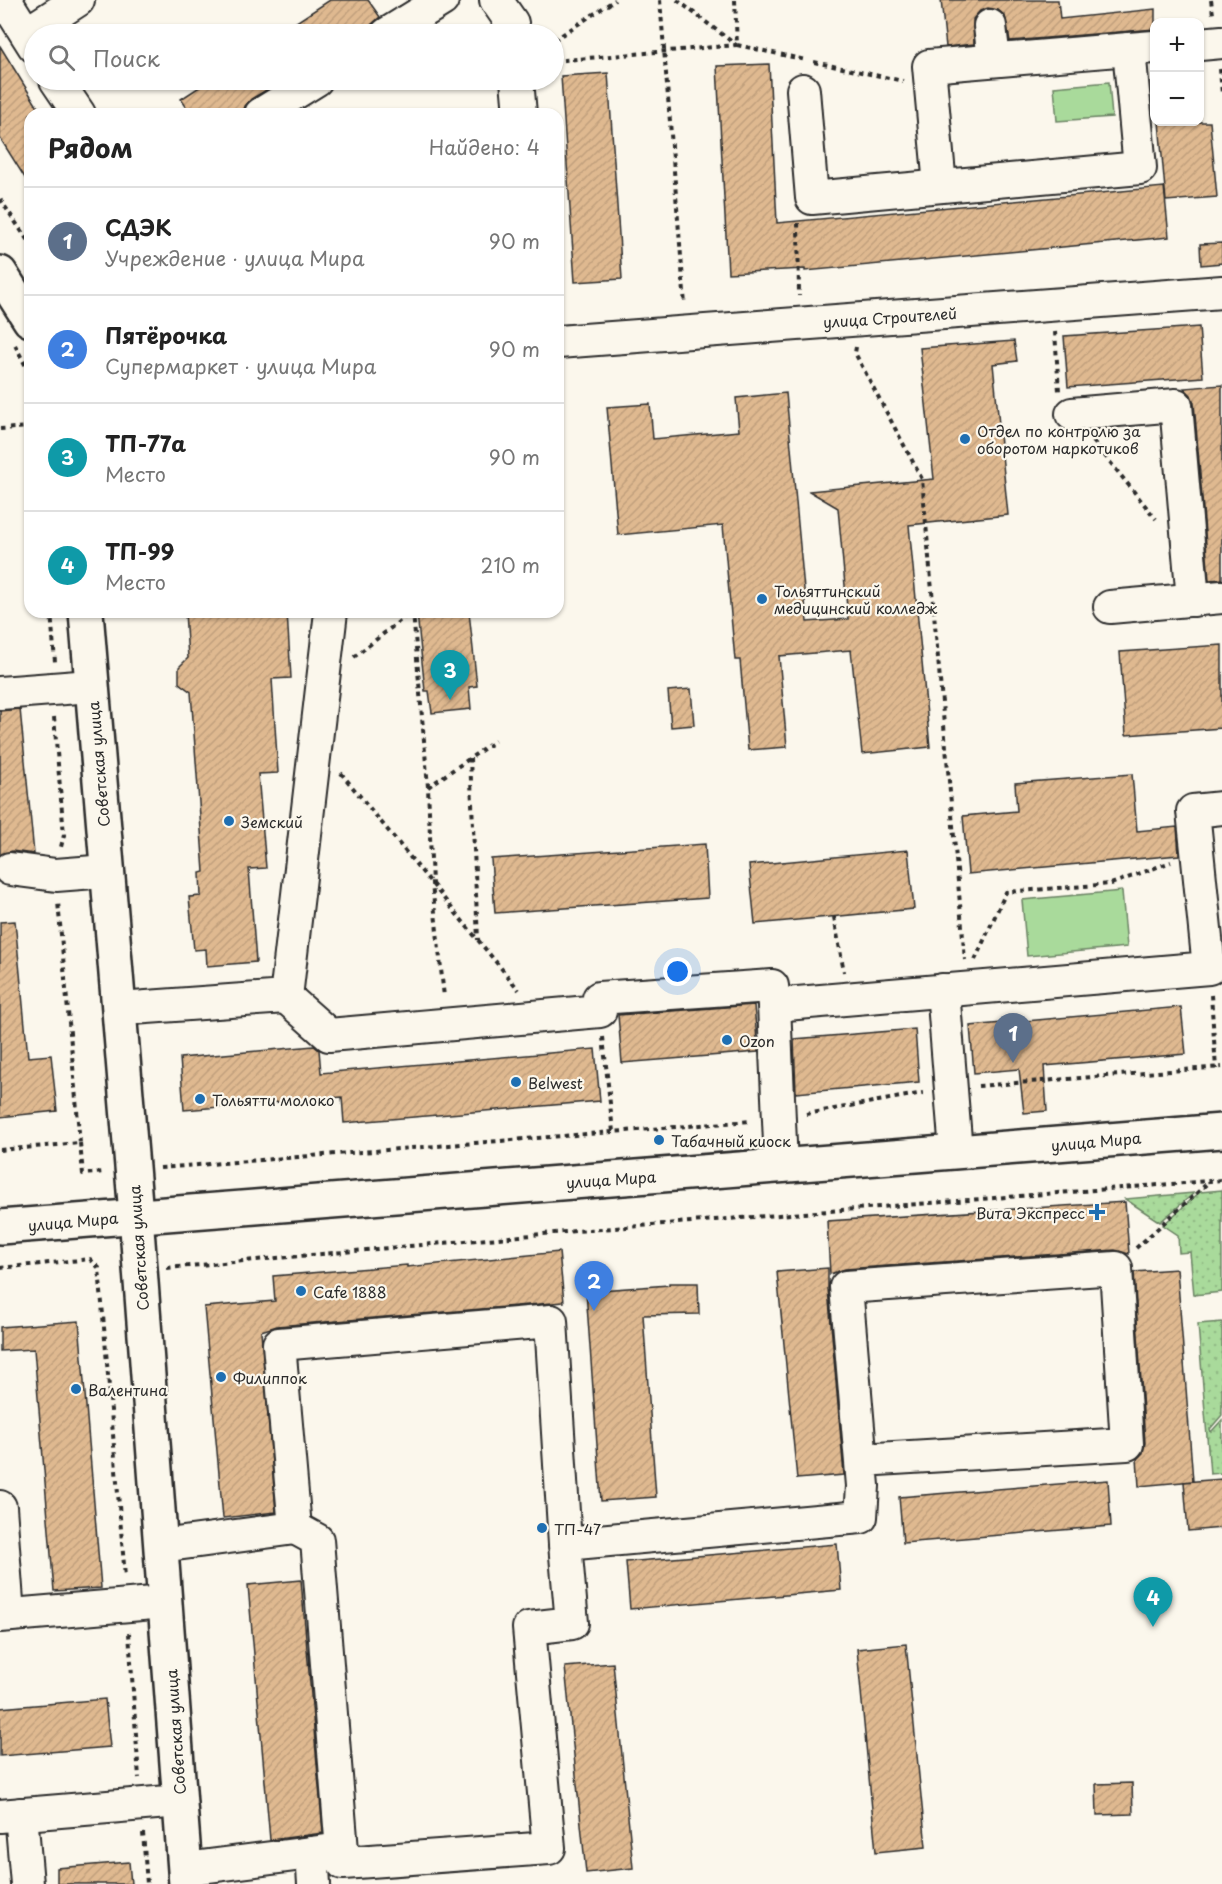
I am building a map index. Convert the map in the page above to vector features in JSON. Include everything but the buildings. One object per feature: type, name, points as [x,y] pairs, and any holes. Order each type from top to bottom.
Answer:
[{"type":"main road","points":[[0,273],[24,311]]},
{"type":"main road","name":"Советская улица","points":[[86,618],[136,1215],[185,1876]]},
{"type":"main road","name":"улица Мира","points":[[0,1227],[1222,1131]]},
{"type":"street","points":[[17,27],[78,0]]},
{"type":"street","points":[[403,24],[442,0]]},
{"type":"street","points":[[496,0],[512,24]]},
{"type":"street","points":[[990,26],[994,60]]},
{"type":"street","points":[[1204,44],[1222,42]]},
{"type":"street","points":[[803,90],[812,198],[1140,168],[1142,48],[929,66],[940,186]]},
{"type":"street","points":[[62,90],[74,108]]},
{"type":"street","points":[[271,108],[300,90]]},
{"type":"street","points":[[518,90],[519,108]]},
{"type":"street","name":"улица Строителей","points":[[564,342],[1222,292]]},
{"type":"street","points":[[1072,414],[1176,405],[1208,599],[1110,607]]},
{"type":"street","points":[[286,997],[330,618]]},
{"type":"street","points":[[0,693],[91,686]]},
{"type":"street","points":[[774,1005],[959,986],[1209,968],[1193,811],[1222,808]]},
{"type":"street","points":[[10,869],[56,875],[107,871]]},
{"type":"street","points":[[119,1009],[286,997],[329,1035],[600,1011],[599,998],[772,986],[781,1166]]},
{"type":"street","points":[[956,1152],[951,1088],[959,986]]},
{"type":"street","points":[[565,1544],[861,1517],[863,1486],[846,1287],[1116,1268],[1127,1444],[861,1460]]},
{"type":"street","points":[[185,1876],[327,1851],[343,1863],[549,1848],[529,1628],[572,1623],[550,1321],[279,1344],[295,1528]]},
{"type":"street","points":[[0,1507],[4,1616],[165,1602]]},
{"type":"street","points":[[160,1546],[295,1528],[317,1540],[327,1851],[315,1884]]},
{"type":"street","points":[[27,1884],[11,1815],[180,1801]]},
{"type":"path","points":[[564,33],[615,0]]},
{"type":"path","points":[[660,0],[687,332]]},
{"type":"path","points":[[677,0],[737,45]]},
{"type":"path","points":[[735,0],[737,45]]},
{"type":"path","points":[[564,60],[737,45],[931,87]]},
{"type":"path","points":[[799,300],[798,214],[812,198]]},
{"type":"path","points":[[0,199],[24,235]]},
{"type":"path","points":[[1055,327],[1060,400],[1161,525]]},
{"type":"path","points":[[857,341],[855,353],[922,479],[959,986]]},
{"type":"path","points":[[0,429],[24,427]]},
{"type":"path","points":[[52,618],[56,669],[52,689],[64,835],[56,875],[83,1174],[778,1119],[951,1088],[1222,1068]]},
{"type":"path","points":[[323,681],[404,618]]},
{"type":"path","points":[[413,618],[428,787],[432,884],[447,1025]]},
{"type":"path","points":[[428,787],[495,741]]},
{"type":"path","points":[[316,743],[540,1017]]},
{"type":"path","points":[[470,758],[478,940]]},
{"type":"path","points":[[959,986],[1006,892],[1111,884],[1197,853]]},
{"type":"path","points":[[834,916],[848,998]]},
{"type":"path","points":[[1209,968],[1216,1069]]},
{"type":"path","points":[[600,1011],[613,1132]]},
{"type":"path","points":[[0,1150],[80,1143]]},
{"type":"path","points":[[164,1268],[576,1231],[1222,1180]]},
{"type":"path","points":[[1116,1268],[1159,1225],[1210,1181]]},
{"type":"path","points":[[0,1268],[90,1259],[99,1268],[147,1884]]},
{"type":"green space","points":[[1109,82],[1112,117],[1057,121],[1054,87]]},
{"type":"green space","points":[[1122,891],[1127,947],[1027,956],[1022,900]]},
{"type":"green space","points":[[1222,1190],[1222,1292],[1194,1295],[1190,1252],[1179,1253],[1178,1235],[1163,1225],[1200,1192]]},
{"type":"green space","points":[[1194,1193],[1160,1222],[1125,1199]]},
{"type":"green space","points":[[1222,1322],[1222,1415],[1210,1429],[1211,1432],[1222,1420],[1222,1473],[1210,1474],[1198,1324]]},
{"type":"place","name":"Отдел по контролю за оборотом наркотиков","points":[[965,439]]},
{"type":"place","name":"Тольяттинский медицинский колледж","points":[[762,599]]},
{"type":"place","name":"ТП-77а","points":[[450,700]]},
{"type":"place","name":"Земский","points":[[229,821]]},
{"type":"place","name":"Ozon","points":[[727,1040]]},
{"type":"place","name":"СДЭК","points":[[1013,1063]]},
{"type":"place","name":"Belwest","points":[[516,1082]]},
{"type":"place","name":"Тольятти молоко","points":[[200,1099]]},
{"type":"place","name":"Табачный киоск","points":[[659,1140]]},
{"type":"place","name":"Вита Экспресс","points":[[1097,1212]]},
{"type":"place","name":"Cafe 1888","points":[[301,1291]]},
{"type":"place","name":"Пятёрочка","points":[[594,1311]]},
{"type":"place","name":"Филиппок","points":[[221,1377]]},
{"type":"place","name":"Валентина","points":[[76,1389]]},
{"type":"place","name":"ТП-47","points":[[542,1528]]},
{"type":"place","name":"ТП-99","points":[[1153,1627]]}]
